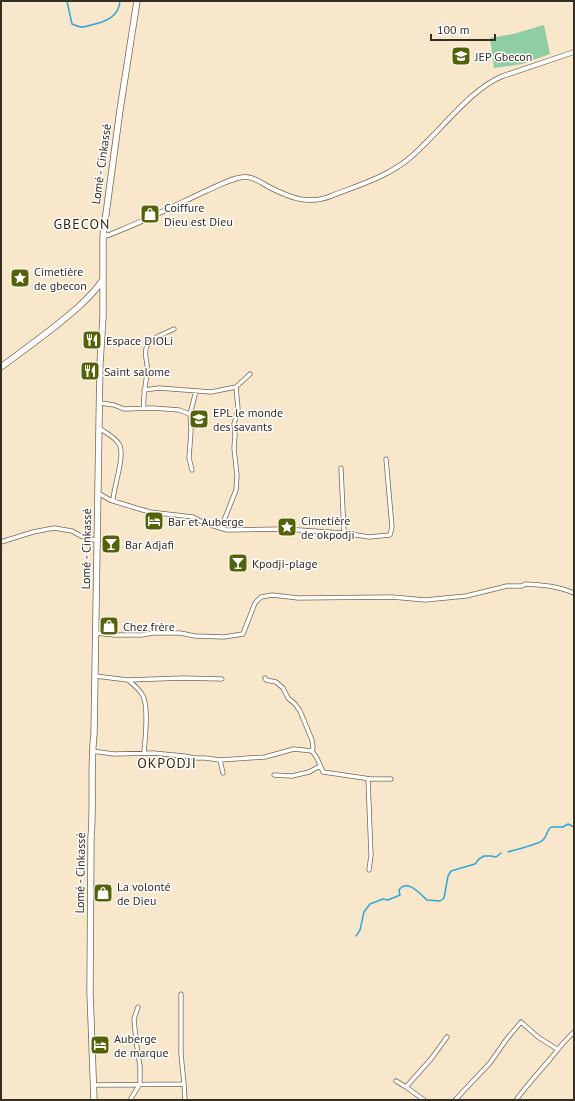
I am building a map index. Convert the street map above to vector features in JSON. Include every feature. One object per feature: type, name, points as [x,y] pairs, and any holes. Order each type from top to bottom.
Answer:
[{"type":"main road","name":"Lomé - Cinkassé","points":[[94,1100],[90,985],[91,838],[98,541],[100,363],[103,316],[103,236],[120,110],[137,1]]},
{"type":"main road","points":[[1,367],[50,331],[74,311],[93,294],[102,281]]},
{"type":"street","points":[[103,236],[121,230],[239,178],[250,177],[284,195],[298,199],[310,201],[329,197],[394,169],[412,156],[468,100],[492,81],[574,52]]},
{"type":"street","points":[[144,408],[147,346],[152,341],[174,329]]},
{"type":"street","points":[[144,390],[159,388],[211,392],[236,387],[250,374]]},
{"type":"street","points":[[221,528],[236,490],[237,476],[234,448],[234,424],[238,409],[236,387]]},
{"type":"street","points":[[192,470],[189,458],[191,431],[190,414],[196,391]]},
{"type":"street","points":[[100,403],[114,405],[124,409],[153,408],[180,410],[190,414]]},
{"type":"street","points":[[99,428],[116,440],[121,448],[113,501]]},
{"type":"street","points":[[98,493],[113,501],[150,512],[193,517],[227,530],[284,529],[344,533],[369,537],[390,535],[392,520],[386,459]]},
{"type":"street","points":[[342,468],[344,533]]},
{"type":"street","points":[[1,542],[32,532],[54,528],[72,531],[81,536],[98,541]]},
{"type":"street","points":[[96,633],[114,635],[180,633],[195,636],[220,637],[243,634],[255,603],[261,597],[272,595],[298,598],[392,597],[425,600],[466,596],[507,586],[522,586],[525,584],[549,585],[564,588],[574,593]]},
{"type":"street","points":[[95,676],[128,680],[183,678],[222,679]]},
{"type":"street","points":[[265,678],[266,680],[276,682],[283,688],[288,698],[300,710],[312,740],[312,751],[323,772],[368,779],[391,779]]},
{"type":"street","points":[[128,680],[143,695],[145,700],[146,729],[144,753]]},
{"type":"street","points":[[92,751],[114,754],[144,753],[220,760],[265,757],[294,749],[312,751]]},
{"type":"street","points":[[220,760],[224,773]]},
{"type":"street","points":[[274,775],[286,777],[292,776],[309,772],[320,766]]},
{"type":"street","points":[[368,779],[371,855],[369,870]]},
{"type":"street","points":[[181,994],[181,1054],[185,1100]]},
{"type":"street","points":[[130,1100],[140,1084],[134,1019],[138,1006]]},
{"type":"street","points":[[455,1100],[490,1063],[521,1022],[538,1037],[557,1049]]},
{"type":"street","points":[[516,1100],[557,1049],[574,1032]]},
{"type":"street","points":[[406,1086],[431,1059],[447,1037]]},
{"type":"street","points":[[396,1081],[406,1086],[424,1100]]},
{"type":"street","points":[[93,1085],[184,1084]]},
{"type":"green space","points":[[544,25],[550,54],[522,64],[494,68],[490,38],[513,34]]},
{"type":"waterway","points":[[67,1],[72,24],[82,27],[110,18],[117,11],[120,1]]},
{"type":"waterway","points":[[508,852],[541,842],[551,827],[563,827],[568,824],[574,827]]},
{"type":"waterway","points":[[356,936],[360,930],[364,912],[370,904],[383,899],[388,900],[400,895],[399,890],[406,886],[410,886],[427,900],[440,901],[444,898],[448,876],[451,871],[475,864],[484,856],[496,857],[501,853]]},
{"type":"place","name":"JEP Gbecon","points":[[461,56]]},
{"type":"place","name":"Coiffure Dieu est Dieu","points":[[150,214]]},
{"type":"place","name":"Cimetière de gbecon","points":[[20,278]]},
{"type":"place","name":"Espace DIOLi","points":[[92,340]]},
{"type":"place","name":"Saint salome","points":[[90,371]]},
{"type":"place","name":"EPL le monde des savants","points":[[199,419]]},
{"type":"place","name":"Bar et Auberge","points":[[154,521]]},
{"type":"place","name":"Cimetière de okpodji","points":[[287,527]]},
{"type":"place","name":"Bar Adjafi","points":[[111,544]]},
{"type":"place","name":"Kpodji-plage","points":[[238,563]]},
{"type":"place","name":"Chez frère","points":[[109,626]]},
{"type":"place","name":"La volonté de Dieu","points":[[103,893]]},
{"type":"place","name":"Auberge de marque","points":[[100,1045]]},
{"type":"district","name":"GBECON","points":[[82,224]]},
{"type":"district","name":"OKPODJI","points":[[167,763]]}]
